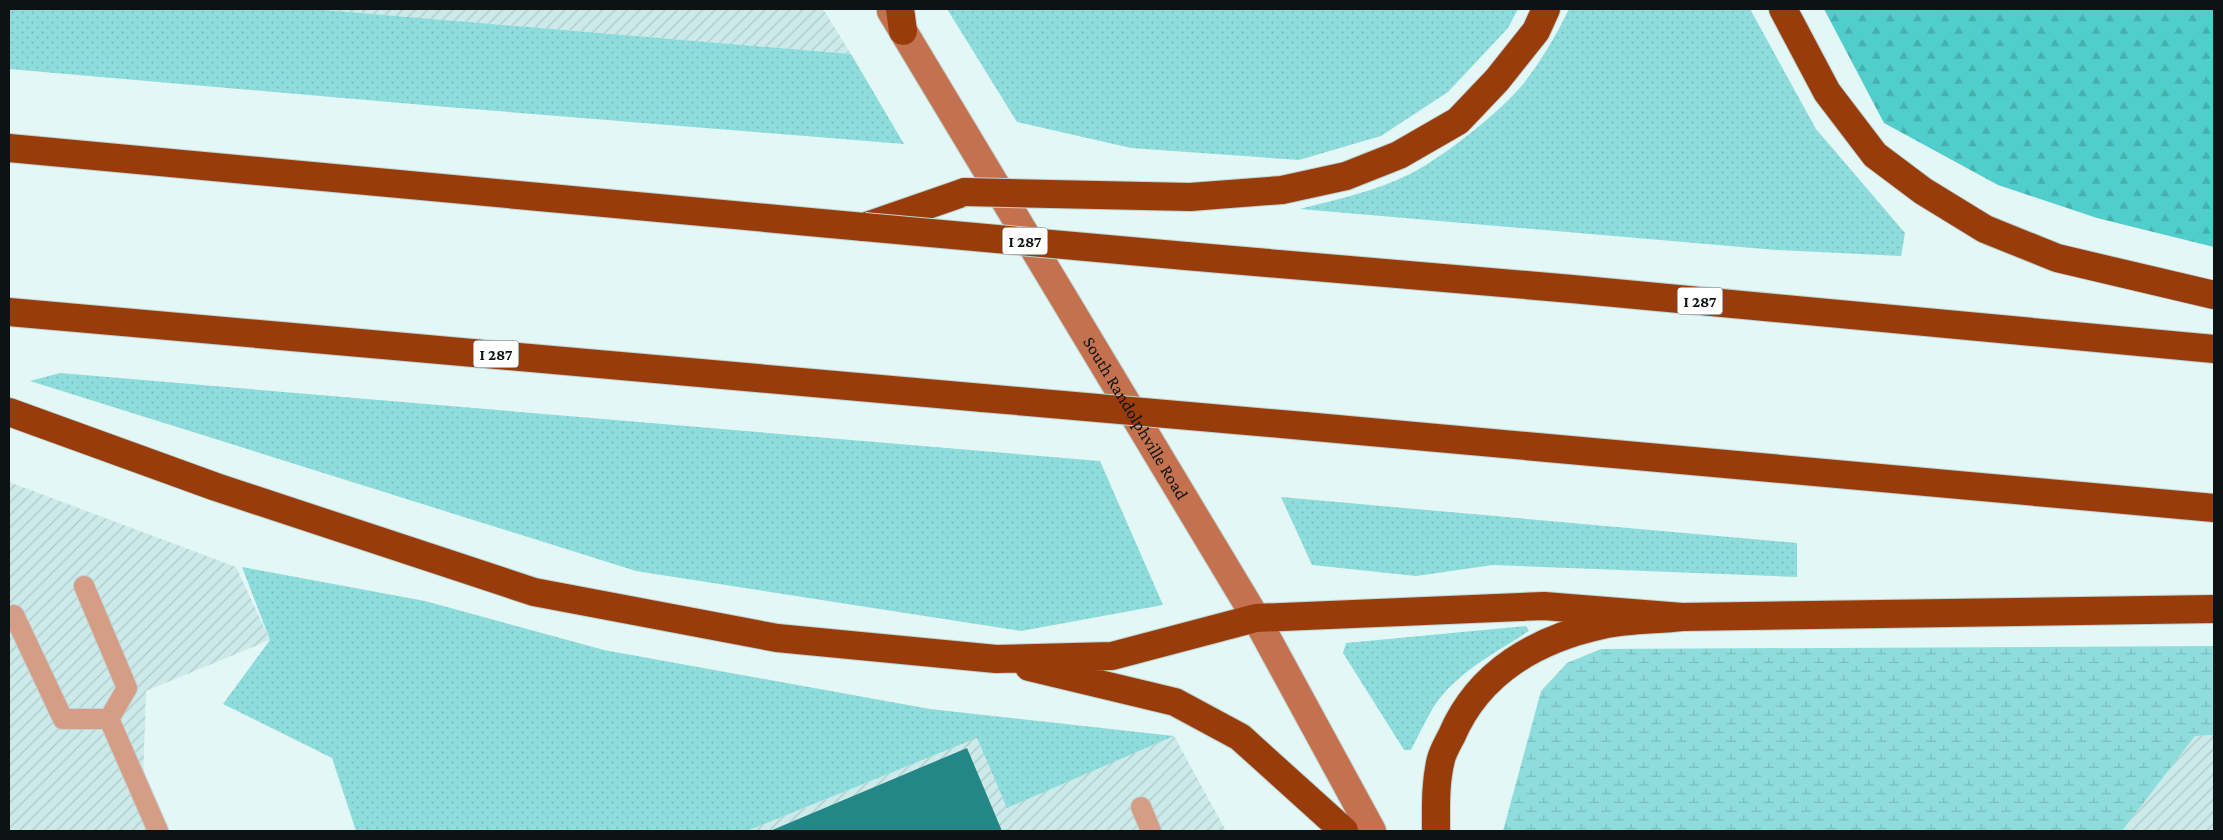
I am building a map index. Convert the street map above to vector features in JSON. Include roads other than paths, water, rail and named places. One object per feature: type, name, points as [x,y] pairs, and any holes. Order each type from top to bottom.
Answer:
[{"type":"highway","points":[[864,227],[965,192],[1190,197],[1282,190],[1346,176],[1399,155],[1458,121],[1497,80],[1536,31],[1546,9]]},
{"type":"highway","points":[[1783,9],[1827,92],[1857,132],[1875,155],[1923,191],[1986,229],[2057,258],[2214,295]]},
{"type":"highway","name":"I 287","points":[[9,148],[2214,349]]},
{"type":"highway","name":"I 287","points":[[9,312],[2214,508]]},
{"type":"highway","points":[[9,412],[216,487],[534,592],[776,638],[996,659],[1112,656],[1256,618],[1544,606],[1682,617]]},
{"type":"highway","points":[[1436,831],[1436,794],[1441,758],[1461,714],[1482,686],[1518,658],[1552,639],[1604,624],[1682,617],[2214,610]]},
{"type":"highway","points":[[996,659],[1175,702],[1240,736],[1344,831]]},
{"type":"main road","name":"South Randolphville Road","points":[[898,16],[1256,618],[1372,831]]},
{"type":"lane","points":[[84,586],[127,688],[110,719]]},
{"type":"lane","points":[[14,615],[63,719],[110,719]]},
{"type":"lane","points":[[110,719],[158,831]]},
{"type":"lane","points":[[1141,807],[1151,831]]}]
